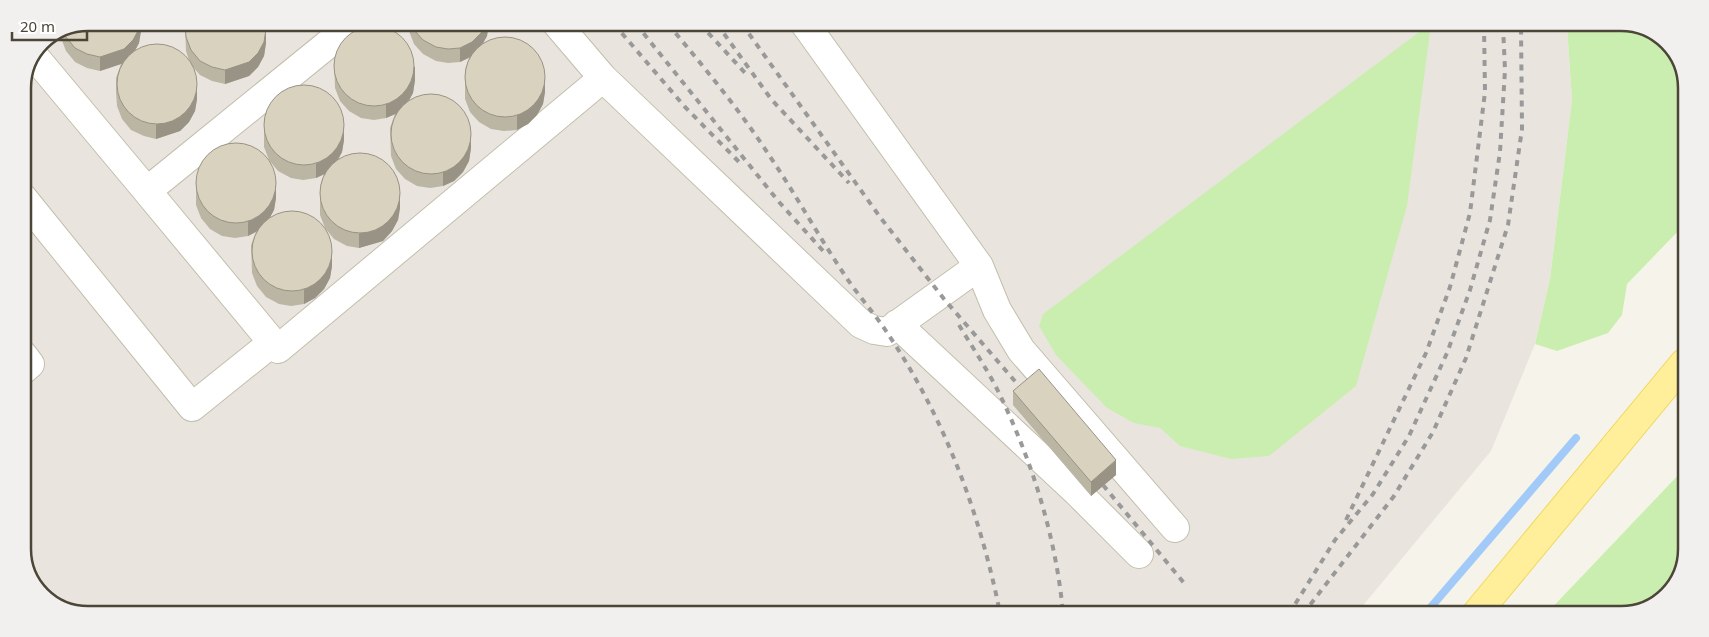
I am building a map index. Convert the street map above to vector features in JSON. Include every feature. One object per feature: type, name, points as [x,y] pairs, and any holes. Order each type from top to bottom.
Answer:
[{"type":"main road","points":[[1483,606],[1678,370]]},
{"type":"lane","points":[[146,191],[344,31]]},
{"type":"lane","points":[[564,31],[603,78],[861,324],[874,330],[887,332],[979,266]]},
{"type":"lane","points":[[810,31],[979,266],[997,310],[1021,350],[1175,528]]},
{"type":"lane","points":[[39,62],[278,348],[603,78]]},
{"type":"lane","points":[[31,208],[192,407],[273,342]]},
{"type":"lane","points":[[897,324],[1070,485],[1139,554]]},
{"type":"shaded area","points":[[89,31],[1567,31],[1572,100],[1550,279],[1535,344],[1491,451],[1363,606],[77,605],[63,600],[48,589],[39,577],[31,552],[32,77],[41,57],[48,48],[67,36],[77,32]]},
{"type":"green space","points":[[1420,31],[1430,32],[1407,206],[1356,386],[1269,456],[1231,459],[1180,446],[1160,428],[1134,423],[1107,408],[1056,355],[1039,326],[1043,314]]},
{"type":"green space","points":[[1567,31],[1632,32],[1649,39],[1666,54],[1676,74],[1678,85],[1678,231],[1627,284],[1622,315],[1608,333],[1557,351],[1535,344],[1550,279],[1572,100]]},
{"type":"green space","points":[[1678,475],[1677,556],[1675,567],[1661,589],[1649,598],[1632,605],[1554,606]]},
{"type":"building","points":[[138,31],[133,40],[124,49],[100,57],[87,54],[75,48],[66,37],[77,32]]},
{"type":"building","points":[[186,31],[266,31],[264,42],[258,53],[249,62],[225,70],[212,67],[200,61],[191,50]]},
{"type":"building","points":[[356,31],[392,31],[407,44],[413,58],[413,74],[407,88],[396,99],[382,105],[366,105],[352,99],[341,88],[335,74],[334,66],[337,51],[346,38]]},
{"type":"building","points":[[415,31],[482,31],[472,42],[460,48],[436,47],[423,40]]},
{"type":"building","points":[[505,37],[520,40],[533,49],[542,62],[545,77],[542,92],[533,105],[520,114],[505,117],[490,114],[477,105],[468,92],[465,77],[468,62],[477,49],[490,40]]},
{"type":"building","points":[[157,44],[172,47],[185,56],[194,69],[197,84],[194,99],[185,112],[172,121],[157,124],[142,121],[129,112],[120,99],[117,84],[120,69],[129,56],[142,47]]},
{"type":"building","points":[[304,85],[319,88],[332,97],[341,110],[344,125],[341,140],[332,153],[319,162],[304,165],[289,162],[276,153],[267,140],[264,125],[267,110],[276,97],[289,88]]},
{"type":"building","points":[[431,94],[446,97],[459,106],[468,119],[471,134],[468,149],[459,162],[446,171],[431,174],[416,171],[403,162],[394,149],[391,134],[394,119],[403,106],[416,97]]},
{"type":"building","points":[[236,143],[251,146],[264,155],[273,168],[276,183],[273,198],[264,211],[251,220],[236,223],[221,220],[208,211],[199,198],[196,183],[199,168],[208,155],[221,146]]},
{"type":"building","points":[[360,153],[375,156],[388,165],[397,178],[400,193],[397,208],[388,221],[375,230],[360,233],[345,230],[332,221],[323,208],[320,193],[323,178],[332,165],[345,156]]},
{"type":"building","points":[[292,211],[307,214],[320,223],[329,236],[332,251],[329,266],[320,279],[307,288],[292,291],[277,288],[264,279],[255,266],[252,251],[255,236],[264,223],[277,214]]},
{"type":"building","points":[[1039,369],[1116,460],[1091,482],[1013,391]]},
{"type":"waterway","points":[[1432,606],[1576,438]]},
{"type":"railway","points":[[620,31],[685,107],[740,163]]},
{"type":"railway","points":[[642,31],[779,202],[825,253]]},
{"type":"railway","points":[[674,31],[720,88],[757,138],[826,247],[907,363],[942,431],[957,466],[982,539],[998,606]]},
{"type":"railway","points":[[706,31],[747,75]]},
{"type":"railway","points":[[722,31],[771,99],[849,183]]},
{"type":"railway","points":[[747,31],[880,217],[944,299],[1026,394]]},
{"type":"railway","points":[[1346,520],[1426,353],[1450,287],[1470,213],[1485,92],[1484,31]]},
{"type":"railway","points":[[1294,606],[1335,540],[1373,494],[1409,436],[1447,353],[1470,290],[1490,220],[1500,152],[1505,70],[1503,31]]},
{"type":"railway","points":[[1309,606],[1394,496],[1433,432],[1466,358],[1508,225],[1522,129],[1521,31]]},
{"type":"railway","points":[[959,325],[996,387],[1031,469],[1048,526],[1060,584],[1062,606]]},
{"type":"railway","points":[[1103,485],[1184,583]]}]
